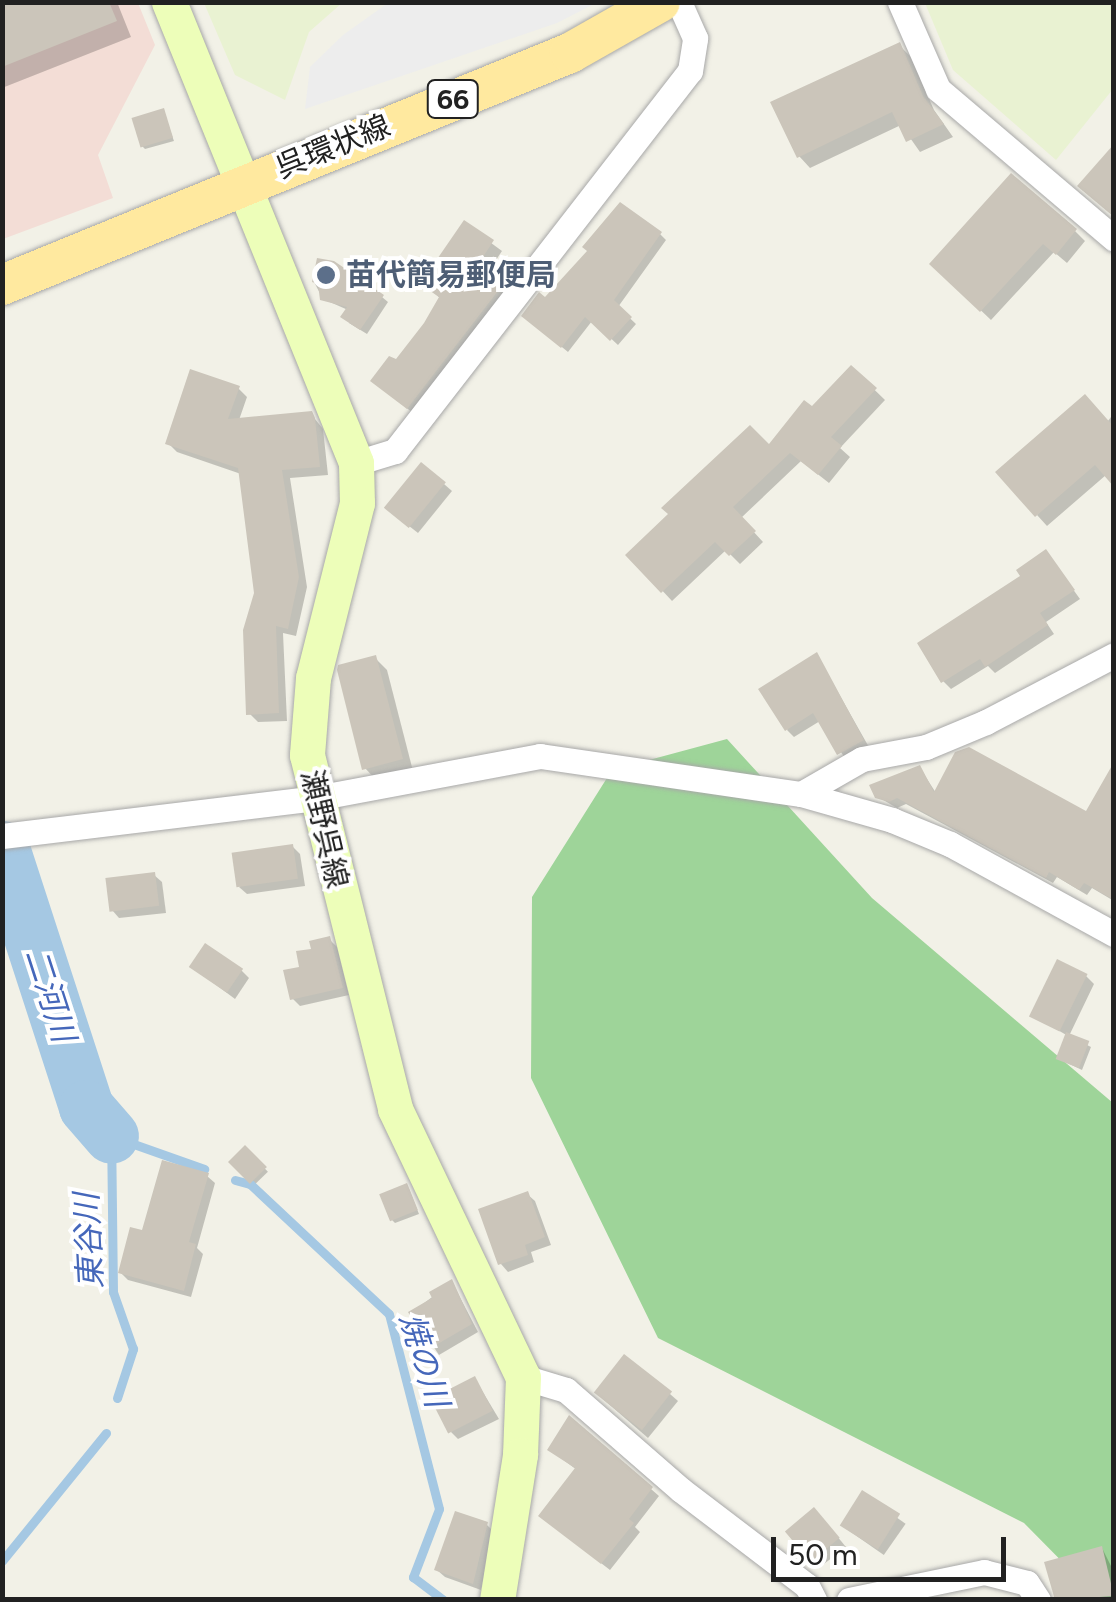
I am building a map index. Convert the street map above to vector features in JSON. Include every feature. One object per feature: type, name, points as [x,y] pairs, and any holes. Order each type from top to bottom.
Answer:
[{"type":"main road","name":"瀬野呉線","points":[[169,2],[356,463],[357,503],[313,678],[308,755],[395,1109],[523,1376],[520,1456],[497,1600]]},
{"type":"main road","name":"呉環状線","points":[[2,285],[570,52],[660,2]]},
{"type":"street","points":[[356,463],[395,451],[690,70],[695,38],[680,2]]},
{"type":"street","points":[[900,2],[938,89],[1114,239]]},
{"type":"street","points":[[800,794],[862,759],[926,747],[986,722],[1114,655]]},
{"type":"street","points":[[2,836],[316,798],[540,756],[800,794],[892,820],[950,844],[1114,934]]},
{"type":"street","points":[[523,1376],[566,1390],[681,1490],[807,1586],[814,1600]]},
{"type":"street","points":[[848,1600],[984,1572],[1027,1583],[1038,1600]]},
{"type":"shaded area","points":[[3,3],[138,3],[155,45],[98,155],[113,198],[3,239]]},
{"type":"shaded area","points":[[388,3],[596,3],[557,23],[305,109],[310,67],[343,35]]},
{"type":"green space","points":[[204,3],[342,3],[309,32],[285,100],[235,75]]},
{"type":"green space","points":[[925,3],[1113,3],[1113,89],[1056,160],[953,70]]},
{"type":"green space","points":[[727,739],[872,898],[1113,1103],[1113,1599],[1099,1599],[1024,1523],[658,1338],[531,1078],[532,897],[612,770]]},
{"type":"building","points":[[2,2],[109,2],[117,21],[2,67]]},
{"type":"building","points":[[900,42],[923,96],[944,124],[906,142],[892,112],[797,158],[770,102]]},
{"type":"building","points":[[164,108],[173,138],[141,148],[131,118]]},
{"type":"building","points":[[1114,144],[1114,217],[1077,186]]},
{"type":"building","points":[[1011,173],[1077,229],[1056,255],[1043,244],[980,312],[929,264]]},
{"type":"building","points":[[620,202],[662,232],[614,300],[632,317],[610,341],[585,317],[561,348],[521,316],[539,292],[545,297],[587,251],[582,247]]},
{"type":"building","points":[[464,220],[494,240],[481,260],[508,278],[407,409],[370,381],[389,356],[396,359],[424,323],[439,297],[420,284]]},
{"type":"building","points":[[317,258],[334,261],[384,295],[360,330],[340,317],[347,307],[320,300],[318,284],[312,282]]},
{"type":"building","points":[[851,365],[877,388],[831,437],[842,446],[818,475],[790,453],[733,507],[756,531],[729,556],[715,542],[661,593],[625,555],[668,514],[661,508],[750,425],[769,444],[804,400],[812,406]]},
{"type":"building","points":[[190,369],[240,386],[228,419],[312,411],[315,418],[320,467],[282,470],[299,577],[288,629],[276,626],[279,713],[246,715],[243,630],[254,593],[238,468],[165,444]]},
{"type":"building","points":[[1085,394],[1114,427],[1114,487],[1095,465],[1035,517],[995,472]]},
{"type":"building","points":[[421,462],[446,482],[409,528],[384,508]]},
{"type":"building","points":[[1046,549],[1075,590],[1040,613],[1048,625],[985,667],[980,659],[941,683],[917,643],[1020,576],[1016,570]]},
{"type":"building","points":[[817,652],[864,740],[837,755],[813,713],[785,731],[758,689]]},
{"type":"building","points":[[376,655],[403,759],[362,770],[337,670],[338,665]]},
{"type":"building","points":[[969,747],[1086,811],[1114,762],[1114,900],[1084,883],[1079,890],[1049,872],[1046,878],[897,798],[889,802],[875,798],[869,785],[920,765],[934,792],[955,752]]},
{"type":"building","points":[[293,844],[298,879],[236,887],[232,853]]},
{"type":"building","points":[[155,872],[159,906],[110,912],[105,878]]},
{"type":"building","points":[[330,936],[343,988],[290,1000],[283,970],[299,967],[296,951],[311,949],[309,941]]},
{"type":"building","points":[[205,943],[243,969],[227,993],[189,967]]},
{"type":"building","points":[[1057,959],[1088,974],[1060,1031],[1029,1017]]},
{"type":"building","points":[[1066,1032],[1089,1041],[1079,1068],[1056,1059]]},
{"type":"building","points":[[245,1145],[267,1167],[250,1184],[228,1162]]},
{"type":"building","points":[[162,1160],[209,1173],[189,1242],[196,1244],[184,1291],[118,1273],[130,1227],[142,1230]]},
{"type":"building","points":[[407,1183],[418,1210],[390,1221],[379,1194]]},
{"type":"building","points":[[528,1191],[545,1237],[525,1245],[528,1255],[498,1265],[478,1209]]},
{"type":"building","points":[[452,1279],[472,1324],[429,1349],[408,1312],[432,1298],[429,1292]]},
{"type":"building","points":[[624,1354],[672,1392],[642,1430],[594,1393]]},
{"type":"building","points":[[475,1376],[493,1411],[448,1433],[430,1399]]},
{"type":"building","points":[[569,1415],[653,1487],[629,1519],[634,1523],[601,1564],[538,1516],[575,1468],[547,1450]]},
{"type":"building","points":[[862,1490],[900,1514],[878,1549],[840,1526]]},
{"type":"building","points":[[814,1507],[840,1538],[811,1562],[785,1531]]},
{"type":"building","points":[[455,1511],[488,1522],[473,1584],[434,1570]]},
{"type":"building","points":[[1102,1546],[1114,1596],[1055,1600],[1044,1562]]},
{"type":"waterway","name":"二河川","points":[[2,848],[86,1107],[111,1136]]},
{"type":"waterway","name":"東谷川","points":[[117,1398],[133,1349],[113,1292],[111,1136],[204,1169]]},
{"type":"waterway","name":"焼の川","points":[[235,1180],[250,1184],[389,1314],[439,1509],[413,1577],[444,1600]]},
{"type":"waterway","name":"東谷川","points":[[2,1561],[106,1433]]},
{"type":"place","name":"苗代簡易郵便局","points":[[326,275]]}]
